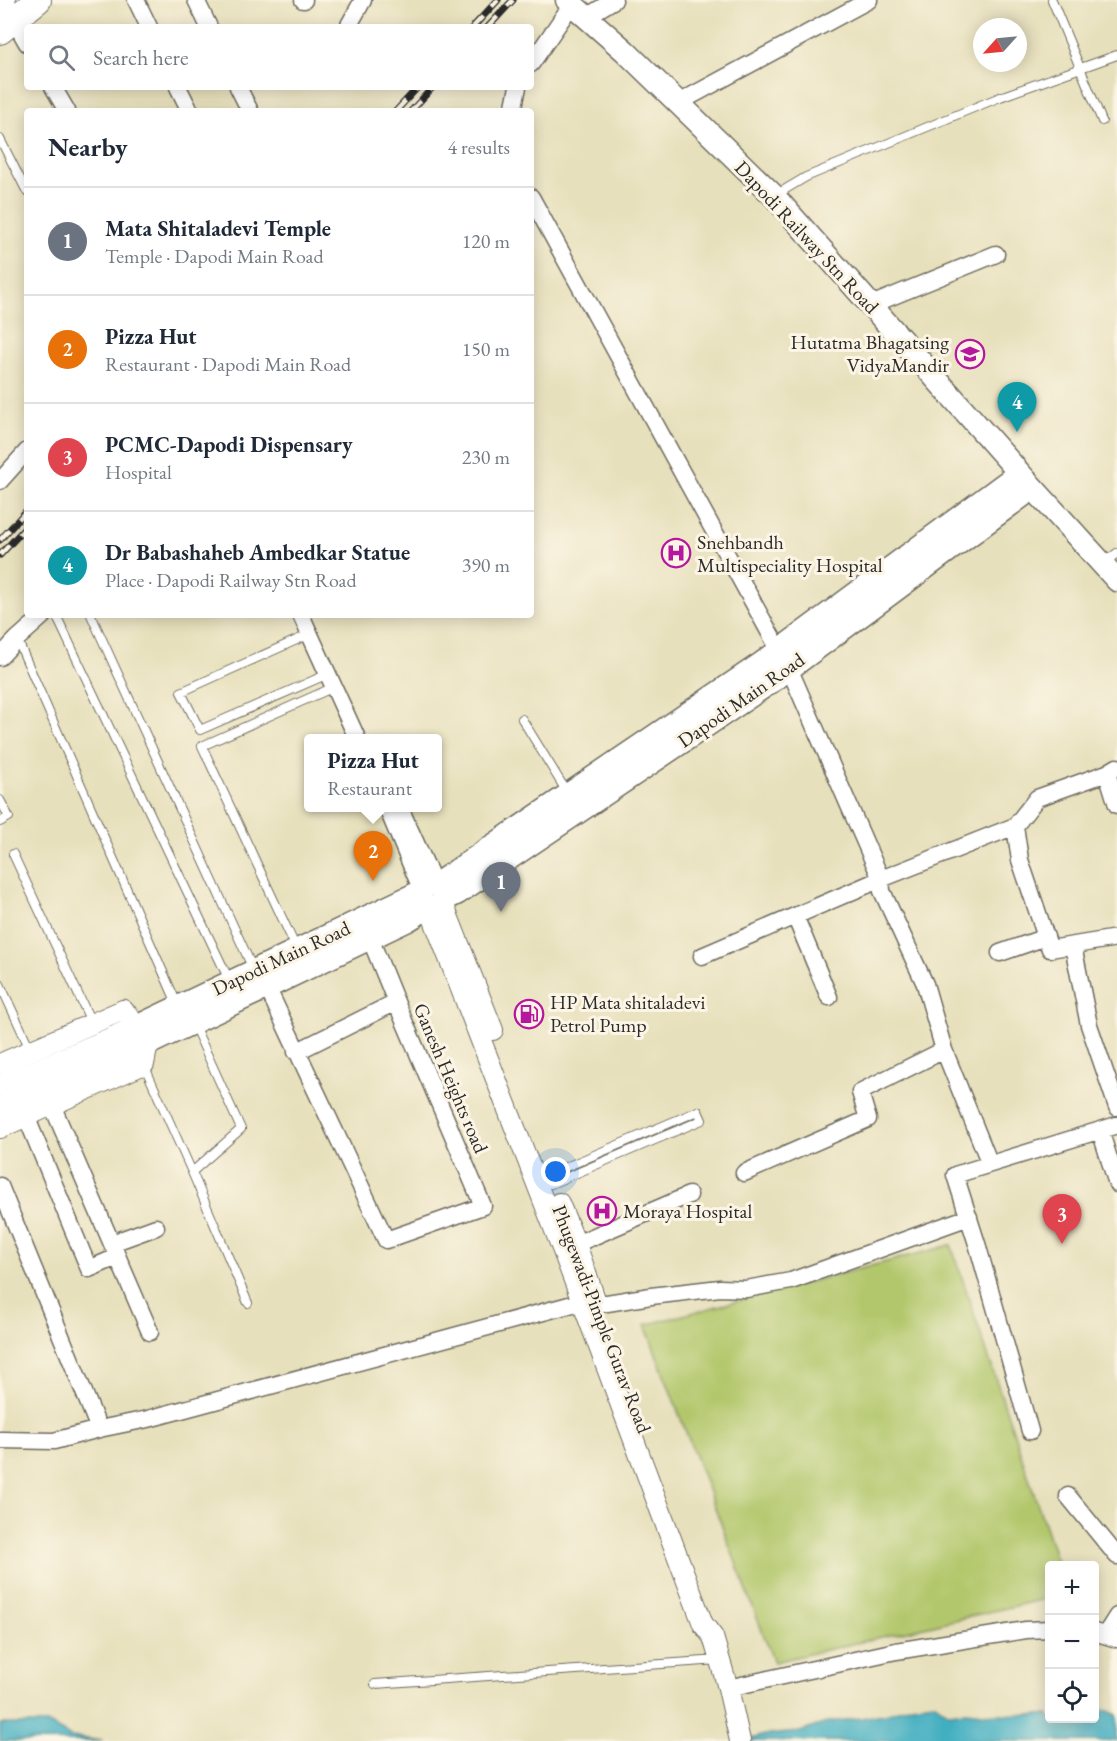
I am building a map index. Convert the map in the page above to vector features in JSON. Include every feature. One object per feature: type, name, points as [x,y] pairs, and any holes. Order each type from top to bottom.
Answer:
[{"type":"main road","points":[[4,13],[38,0]]},
{"type":"main road","name":"Dapodi Railway Stn Road","points":[[575,7],[625,51],[774,196],[1026,480],[1112,566]]},
{"type":"main road","name":"Dapodi Main Road","points":[[144,1044],[230,982],[261,979],[298,950],[432,896],[458,893],[784,660],[1026,480]]},
{"type":"main road","name":"Dapodi Main Road","points":[[186,1015],[261,979],[370,938],[408,920],[432,896],[568,795],[784,660]]},
{"type":"main road","points":[[0,1086],[144,1044]]},
{"type":"main road","points":[[0,1108],[144,1044]]},
{"type":"street","points":[[135,0],[147,24]]},
{"type":"street","points":[[196,0],[208,24]]},
{"type":"street","points":[[350,24],[363,0]]},
{"type":"street","points":[[534,59],[575,7],[614,0]]},
{"type":"street","points":[[678,103],[869,0]]},
{"type":"street","points":[[4,13],[24,39]]},
{"type":"street","points":[[55,90],[65,108]]},
{"type":"street","points":[[180,90],[188,108]]},
{"type":"street","points":[[240,90],[248,108]]},
{"type":"street","points":[[514,108],[517,90]]},
{"type":"street","points":[[534,202],[784,660],[881,879],[882,891],[925,984],[944,1050],[990,1164]]},
{"type":"street","points":[[871,305],[996,254]]},
{"type":"street","points":[[0,481],[24,454]]},
{"type":"street","points":[[0,657],[41,618]]},
{"type":"street","points":[[302,618],[355,734]]},
{"type":"street","points":[[315,618],[367,734]]},
{"type":"street","points":[[702,956],[881,879],[1015,826],[1037,798],[1112,770],[1117,805]]},
{"type":"street","points":[[390,812],[432,896]]},
{"type":"street","points":[[402,812],[432,896]]},
{"type":"street","points":[[1015,826],[1020,860],[1050,950],[1117,938]]},
{"type":"street","name":"Phugewadi-Pimple Gurav Road","points":[[432,896],[588,1299],[703,1624],[713,1637],[730,1695],[740,1741]]},
{"type":"street","points":[[795,916],[830,997]]},
{"type":"street","points":[[1000,953],[1046,937]]},
{"type":"street","points":[[370,938],[396,1002]]},
{"type":"street","points":[[1073,946],[1089,1025],[1117,1107]]},
{"type":"street","points":[[261,979],[297,1052]]},
{"type":"street","name":"Ganesh Heights road","points":[[396,1002],[483,1206],[386,1240],[297,1052],[396,1002]]},
{"type":"street","points":[[0,1064],[123,1010],[144,1044],[52,1105],[0,1128]]},
{"type":"street","points":[[744,1173],[868,1119],[860,1092],[944,1050]]},
{"type":"street","name":"Phugewadi-Pimple Gurav Road","points":[[495,1054],[576,1244],[588,1299]]},
{"type":"street","points":[[52,1105],[150,1332]]},
{"type":"street","points":[[26,1116],[89,1269],[115,1250],[156,1227]]},
{"type":"street","points":[[1030,1431],[969,1216],[955,1175],[1117,1125]]},
{"type":"street","points":[[1100,1130],[1117,1184]]},
{"type":"street","points":[[0,1186],[99,1429]]},
{"type":"street","points":[[576,1244],[689,1195]]},
{"type":"street","points":[[0,1440],[54,1441],[148,1419],[588,1299],[607,1303],[720,1288],[746,1289],[791,1281],[969,1216]]},
{"type":"street","points":[[1068,1496],[1117,1556]]},
{"type":"street","points":[[1105,1635],[1117,1616]]},
{"type":"street","points":[[730,1695],[896,1652],[1026,1630],[1045,1629]]},
{"type":"lane","points":[[1052,0],[1102,122]]},
{"type":"lane","points":[[774,196],[806,177],[1000,97],[1117,55]]},
{"type":"lane","points":[[0,139],[24,186]]},
{"type":"lane","points":[[57,618],[230,982]]},
{"type":"lane","points":[[93,618],[261,979]]},
{"type":"lane","points":[[310,634],[182,692],[200,730],[331,680]]},
{"type":"lane","points":[[17,639],[186,1015],[241,1129],[192,1172]]},
{"type":"lane","points":[[298,950],[202,746],[331,680]]},
{"type":"lane","points":[[522,719],[568,795]]},
{"type":"lane","points":[[0,800],[9,816],[0,822]]},
{"type":"lane","points":[[13,854],[92,1024]]},
{"type":"lane","points":[[0,984],[31,1051]]},
{"type":"lane","points":[[144,1044],[192,1172],[248,1303]]},
{"type":"lane","points":[[698,1111],[702,1120],[549,1180],[698,1111]]},
{"type":"lane","points":[[375,1684],[719,1660]]},
{"type":"green space","points":[[951,1245],[1057,1561],[1045,1561],[1045,1599],[774,1662],[645,1325]]},
{"type":"water","points":[[934,1702],[949,1713],[966,1711],[1045,1715],[1045,1723],[1099,1723],[1099,1709],[1106,1710],[1117,1715],[1117,1741],[743,1741],[765,1735],[800,1732],[829,1722],[889,1713],[911,1705]]},
{"type":"water","points":[[0,1724],[49,1724],[71,1737],[104,1741],[0,1741]]},
{"type":"railway","points":[[476,24],[498,0]]},
{"type":"railway","points":[[491,24],[513,0]]},
{"type":"railway","points":[[399,108],[415,90]]},
{"type":"railway","points":[[414,108],[430,90]]},
{"type":"railway","points":[[0,540],[24,513]]},
{"type":"railway","points":[[0,555],[24,529]]},
{"type":"place","name":"Hutatma Bhagatsing VidyaMandir","points":[[970,354]]},
{"type":"place","name":"Dr Babashaheb Ambedkar Statue","points":[[1017,432]]},
{"type":"place","name":"Snehbandh Multispeciality Hospital","points":[[676,553]]},
{"type":"place","name":"Pizza Hut","points":[[373,881]]},
{"type":"place","name":"Mata Shitaladevi Temple","points":[[501,912]]},
{"type":"place","name":"HP Mata shitaladevi Petrol Pump","points":[[529,1014]]},
{"type":"place","name":"Moraya Hospital","points":[[602,1211]]},
{"type":"place","name":"PCMC-Dapodi Dispensary","points":[[1062,1244]]}]
